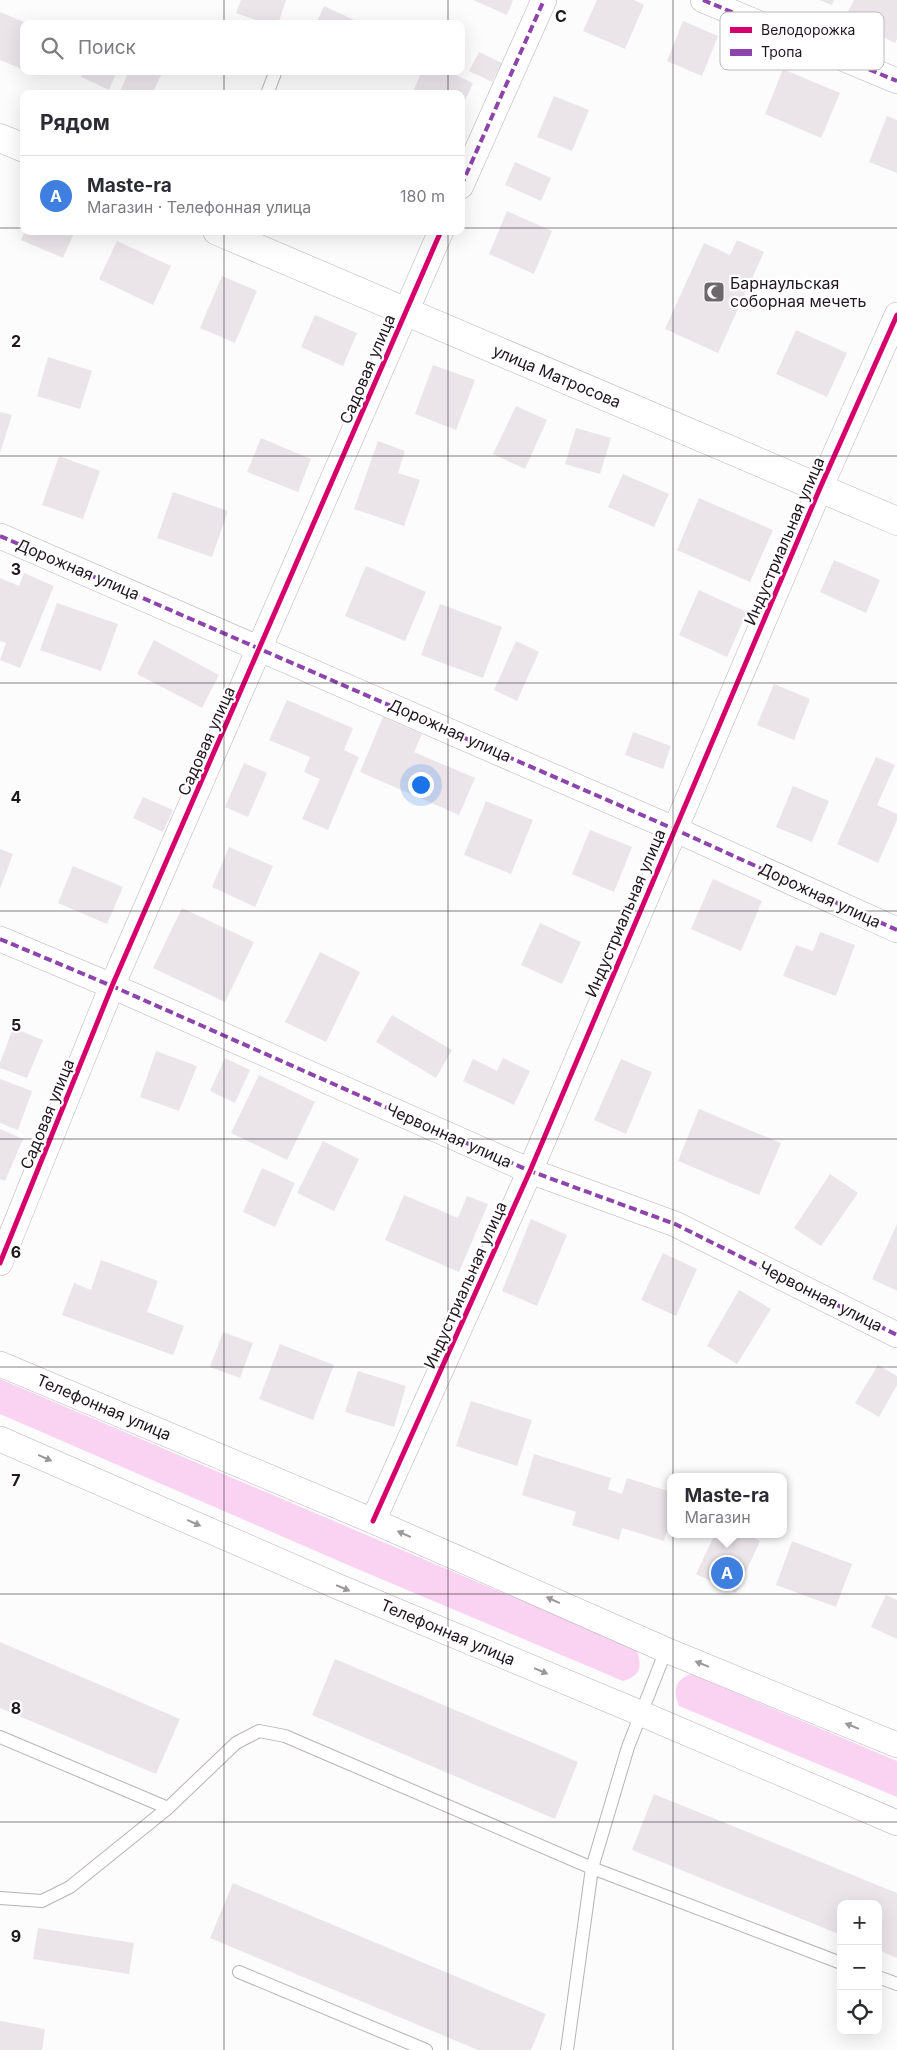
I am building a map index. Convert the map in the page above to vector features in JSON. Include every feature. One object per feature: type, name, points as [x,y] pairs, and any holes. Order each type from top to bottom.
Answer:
[{"type":"street","points":[[465,177],[544,0]]},
{"type":"street","points":[[703,0],[732,12]]},
{"type":"street","points":[[873,70],[897,80]]},
{"type":"street","points":[[0,138],[20,146]]},
{"type":"street","name":"улица Матросова","points":[[226,235],[897,521]]},
{"type":"street","name":"Садовая улица","points":[[0,1263],[112,986],[439,235]]},
{"type":"street","name":"Индустриальная улица","points":[[373,1520],[530,1171],[674,828],[820,488],[897,315]]},
{"type":"street","name":"Дорожная улица","points":[[0,536],[260,647],[674,828],[897,930]]},
{"type":"street","name":"Червонная улица","points":[[0,939],[112,986],[530,1171],[675,1224],[897,1335]]},
{"type":"street","name":"Телефонная улица","points":[[0,1364],[373,1520],[666,1650],[897,1745]]},
{"type":"street","name":"Телефонная улица","points":[[0,1439],[339,1587],[897,1823]]},
{"type":"lane","points":[[269,90],[274,75]]},
{"type":"lane","points":[[567,2050],[592,1868],[628,1748],[666,1650]]},
{"type":"lane","points":[[0,1898],[42,1901],[70,1887],[168,1808],[236,1743],[259,1731],[285,1736],[592,1868],[837,1960]]},
{"type":"lane","points":[[0,1737],[168,1808]]},
{"type":"lane","points":[[239,1972],[426,2050]]},
{"type":"lane","points":[[882,1978],[897,1984]]},
{"type":"shaded area","points":[[0,1379],[637,1650],[639,1670],[629,1679],[623,1681],[355,1568],[0,1414]]},
{"type":"shaded area","points":[[691,1674],[897,1761],[897,1797],[679,1706],[676,1687],[681,1679]]},
{"type":"building","points":[[241,0],[286,0],[279,20],[256,20],[236,13]]},
{"type":"building","points":[[473,0],[513,0],[507,15]]},
{"type":"building","points":[[597,0],[634,0],[644,5],[625,49],[583,31]]},
{"type":"building","points":[[819,0],[834,0],[832,5]]},
{"type":"building","points":[[854,0],[897,0],[897,39],[895,43],[884,37],[884,12],[848,12]]},
{"type":"building","points":[[324,6],[354,20],[318,20]]},
{"type":"building","points":[[0,12],[20,20],[20,68],[0,60]]},
{"type":"building","points":[[683,21],[718,36],[702,76],[667,61]]},
{"type":"building","points":[[479,52],[502,63],[492,82],[469,71]]},
{"type":"building","points":[[783,70],[840,93],[821,138],[765,114]]},
{"type":"building","points":[[82,75],[115,75],[109,90],[81,77]]},
{"type":"building","points":[[127,75],[161,75],[154,90],[121,90]]},
{"type":"building","points":[[420,75],[456,75],[473,83],[465,101],[465,90],[414,90]]},
{"type":"building","points":[[554,96],[589,110],[572,151],[537,137]]},
{"type":"building","points":[[887,116],[897,120],[897,173],[869,162]]},
{"type":"building","points":[[515,162],[551,178],[541,201],[505,185]]},
{"type":"building","points":[[507,211],[552,231],[534,274],[489,254]]},
{"type":"building","points":[[23,235],[73,235],[63,258],[21,240]]},
{"type":"building","name":"Барнаульская соборная мечеть","points":[[737,240],[764,252],[718,353],[665,329],[704,243],[730,255]]},
{"type":"building","points":[[117,241],[171,266],[153,305],[99,279]]},
{"type":"building","points":[[222,276],[257,291],[235,343],[200,328]]},
{"type":"building","points":[[315,315],[357,333],[343,366],[301,347]]},
{"type":"building","points":[[796,330],[847,353],[827,397],[776,374]]},
{"type":"building","points":[[48,357],[92,371],[80,409],[37,396]]},
{"type":"building","points":[[433,365],[475,380],[456,430],[415,414]]},
{"type":"building","points":[[516,406],[547,420],[525,469],[493,454]]},
{"type":"building","points":[[0,412],[12,415],[0,453]]},
{"type":"building","points":[[576,428],[611,438],[600,474],[565,464]]},
{"type":"building","points":[[261,438],[311,459],[298,492],[247,472]]},
{"type":"building","points":[[378,441],[405,451],[398,473],[420,480],[404,526],[354,509]]},
{"type":"building","points":[[59,456],[100,471],[83,519],[42,505]]},
{"type":"building","points":[[623,474],[669,494],[654,527],[608,507]]},
{"type":"building","points":[[173,492],[228,511],[212,557],[157,538]]},
{"type":"building","points":[[699,498],[773,530],[750,582],[677,550]]},
{"type":"building","points":[[834,560],[880,580],[866,613],[820,592]]},
{"type":"building","points":[[366,566],[426,592],[405,641],[345,616]]},
{"type":"building","points":[[24,573],[54,586],[20,668],[0,660],[6,643],[0,641],[0,578],[19,586]]},
{"type":"building","points":[[699,590],[747,612],[727,657],[679,635]]},
{"type":"building","points":[[57,603],[118,624],[101,671],[40,650]]},
{"type":"building","points":[[440,604],[502,627],[483,678],[421,655]]},
{"type":"building","points":[[154,640],[219,675],[202,708],[137,674]]},
{"type":"building","points":[[516,641],[539,652],[517,701],[494,690]]},
{"type":"building","points":[[774,684],[810,699],[794,740],[757,725]]},
{"type":"building","points":[[287,700],[353,728],[344,750],[359,757],[328,830],[302,819],[320,779],[304,772],[310,757],[269,740]]},
{"type":"building","points":[[383,717],[422,734],[414,752],[475,778],[459,815],[360,772]]},
{"type":"building","points":[[633,732],[671,746],[663,769],[625,755]]},
{"type":"building","points":[[876,757],[895,765],[877,805],[897,814],[897,820],[878,863],[837,844]]},
{"type":"building","points":[[244,763],[267,773],[248,817],[225,807]]},
{"type":"building","points":[[793,786],[829,801],[812,842],[776,827]]},
{"type":"building","points":[[143,797],[173,810],[163,832],[133,818]]},
{"type":"building","points":[[486,801],[533,820],[511,874],[464,855]]},
{"type":"building","points":[[590,830],[632,847],[614,892],[572,874]]},
{"type":"building","points":[[229,847],[273,866],[255,907],[212,887]]},
{"type":"building","points":[[0,849],[13,854],[0,889]]},
{"type":"building","points":[[73,866],[123,887],[107,924],[58,903]]},
{"type":"building","points":[[713,879],[762,901],[741,951],[691,929]]},
{"type":"building","points":[[182,908],[254,942],[225,1002],[153,968]]},
{"type":"building","points":[[540,923],[581,942],[562,984],[521,965]]},
{"type":"building","points":[[820,932],[855,945],[836,996],[783,976],[796,945],[813,951]]},
{"type":"building","points":[[320,952],[360,972],[326,1042],[285,1022]]},
{"type":"building","points":[[392,1015],[452,1050],[436,1078],[376,1042]]},
{"type":"building","points":[[13,1028],[43,1040],[27,1078],[0,1068],[0,1063]]},
{"type":"building","points":[[156,1051],[197,1066],[179,1111],[140,1097]]},
{"type":"building","points":[[225,1058],[250,1070],[235,1103],[210,1091]]},
{"type":"building","points":[[503,1058],[530,1071],[514,1105],[463,1081],[473,1059],[497,1071]]},
{"type":"building","points":[[621,1059],[652,1072],[626,1134],[594,1120]]},
{"type":"building","points":[[259,1075],[315,1102],[287,1160],[231,1133]]},
{"type":"building","points":[[0,1079],[32,1091],[18,1130],[0,1123]]},
{"type":"building","points":[[699,1109],[781,1143],[759,1195],[678,1161]]},
{"type":"building","points":[[0,1129],[23,1139],[5,1181],[0,1179]]},
{"type":"building","points":[[323,1141],[359,1159],[334,1211],[297,1193]]},
{"type":"building","points":[[262,1168],[295,1183],[275,1227],[243,1212]]},
{"type":"building","points":[[830,1174],[858,1193],[821,1246],[794,1228]]},
{"type":"building","points":[[404,1195],[458,1218],[467,1196],[488,1204],[459,1272],[385,1240]]},
{"type":"building","points":[[531,1219],[567,1235],[537,1306],[502,1291]]},
{"type":"building","points":[[897,1224],[897,1291],[872,1279]]},
{"type":"building","points":[[663,1253],[697,1269],[676,1316],[641,1300]]},
{"type":"building","points":[[101,1260],[158,1281],[147,1312],[184,1326],[173,1355],[62,1315],[74,1283],[91,1290]]},
{"type":"building","points":[[739,1290],[771,1309],[737,1364],[707,1346]]},
{"type":"building","points":[[223,1332],[253,1343],[240,1378],[210,1367]]},
{"type":"building","points":[[280,1344],[334,1365],[313,1420],[259,1399]]},
{"type":"building","points":[[878,1365],[897,1376],[897,1385],[879,1417],[855,1403]]},
{"type":"building","points":[[358,1371],[406,1386],[394,1427],[345,1412]]},
{"type":"building","points":[[471,1401],[532,1420],[517,1466],[456,1446]]},
{"type":"building","points":[[534,1454],[611,1478],[608,1489],[622,1494],[627,1478],[667,1491],[667,1531],[664,1541],[622,1528],[619,1540],[572,1525],[576,1512],[522,1495]]},
{"type":"building","points":[[713,1538],[754,1538],[760,1541],[736,1593],[696,1574]]},
{"type":"building","points":[[792,1541],[852,1564],[836,1607],[776,1585]]},
{"type":"building","points":[[886,1595],[897,1600],[897,1639],[871,1627]]},
{"type":"building","points":[[0,1642],[180,1719],[156,1774],[0,1708]]},
{"type":"building","points":[[335,1659],[578,1762],[555,1819],[312,1715]]},
{"type":"building","points":[[654,1794],[897,1893],[897,1958],[882,1952],[882,1900],[837,1900],[837,1933],[632,1850]]},
{"type":"building","points":[[233,1883],[546,2014],[531,2050],[478,2050],[210,1938]]},
{"type":"building","points":[[38,1928],[134,1943],[129,1974],[33,1959]]},
{"type":"building","points":[[0,2021],[45,2029],[42,2050],[0,2050]]},
{"type":"marked path","points":[[465,177],[544,0]]},
{"type":"marked path","points":[[703,0],[732,12]]},
{"type":"marked path","points":[[871,70],[897,81]]},
{"type":"marked path","points":[[0,536],[674,829],[897,930]]},
{"type":"marked path","points":[[0,939],[112,986],[530,1171],[675,1224],[897,1335]]},
{"type":"cycle path","points":[[0,1263],[112,986],[439,235]]},
{"type":"cycle path","points":[[373,1521],[530,1171],[820,488],[897,315]]},
{"type":"place","name":"Барнаульская соборная мечеть","points":[[714,292]]},
{"type":"place","name":"Maste-ra","points":[[727,1573]]}]
